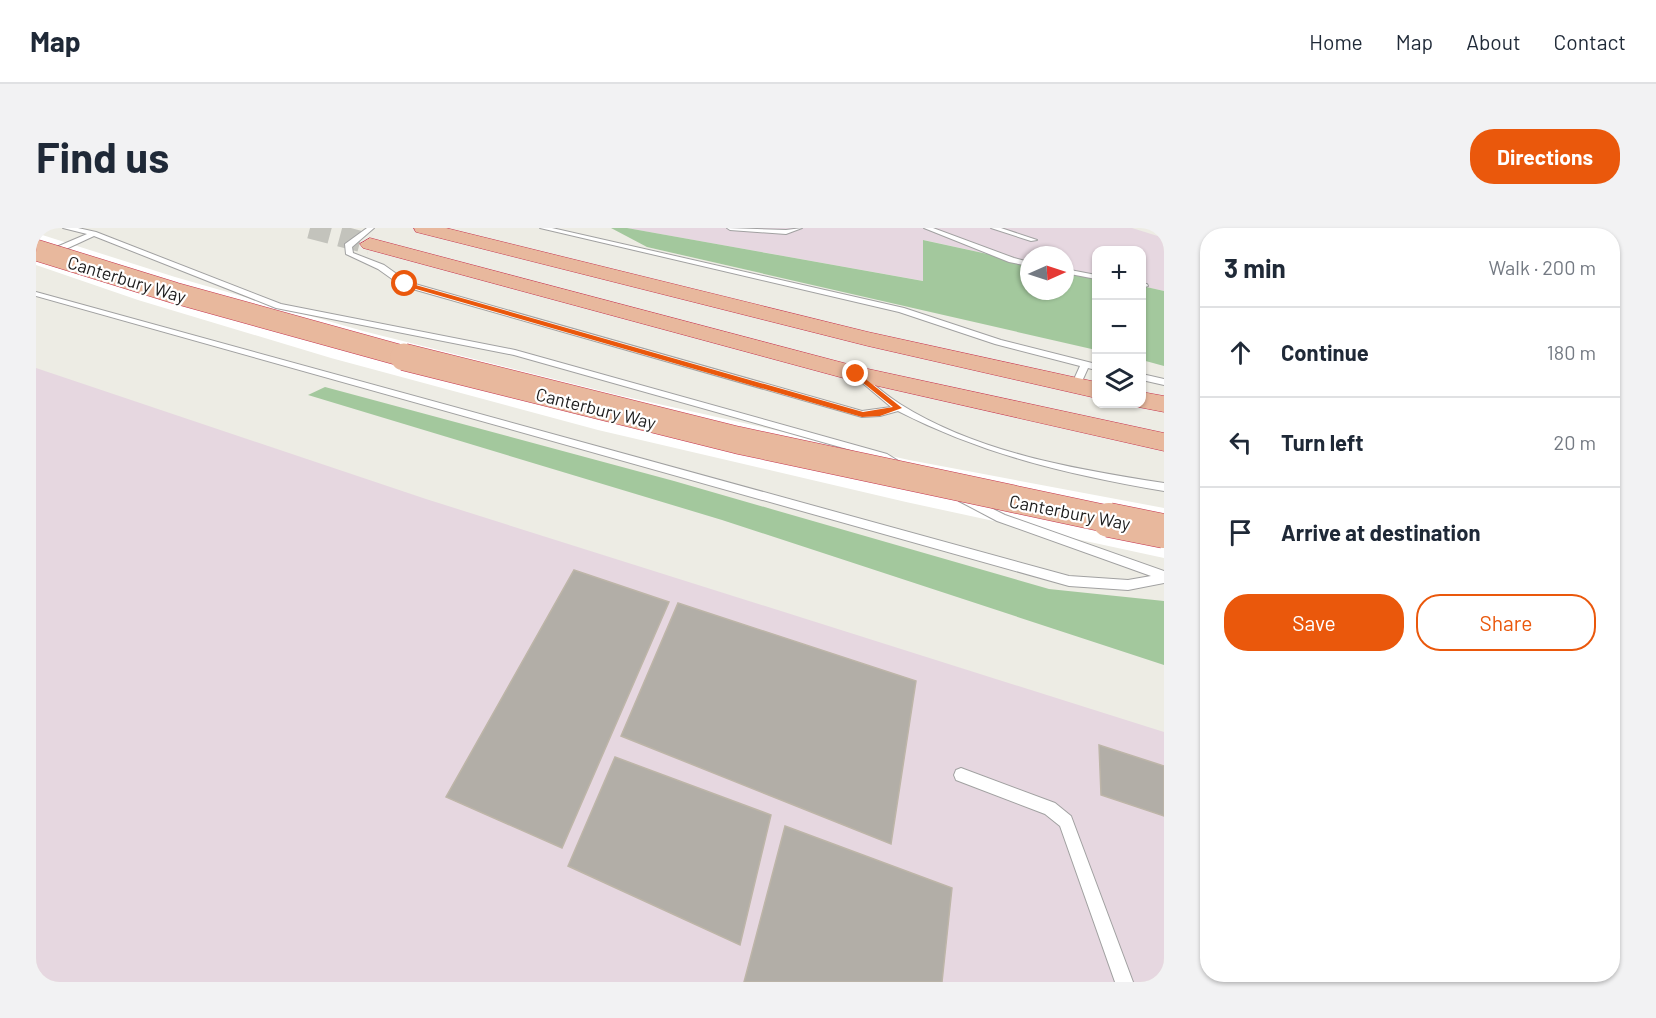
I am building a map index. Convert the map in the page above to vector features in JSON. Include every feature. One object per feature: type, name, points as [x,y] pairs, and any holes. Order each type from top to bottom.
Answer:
[{"type":"highway","points":[[423,228],[868,339],[1086,380]]},
{"type":"highway","points":[[370,236],[856,374],[988,405],[1164,441]]},
{"type":"highway","name":"Canterbury Way","points":[[36,250],[155,288],[452,372],[695,432],[974,493],[1164,531]]},
{"type":"highway","points":[[1146,401],[1164,404]]},
{"type":"lane","points":[[66,228],[98,230],[279,306],[515,353],[883,456],[1001,518],[1164,577]]},
{"type":"lane","points":[[543,228],[901,310],[998,342],[1086,380]]},
{"type":"lane","points":[[576,228],[636,250]]},
{"type":"lane","points":[[730,228],[786,232],[799,228]]},
{"type":"lane","points":[[927,228],[1020,262]]},
{"type":"lane","points":[[994,228],[1033,240]]},
{"type":"lane","points":[[36,260],[98,230]]},
{"type":"lane","points":[[370,236],[348,246],[350,254],[381,267],[405,284],[862,414],[880,413],[898,408]]},
{"type":"lane","points":[[1074,273],[1092,276]]},
{"type":"lane","points":[[36,294],[1069,581],[1128,585],[1164,577]]},
{"type":"lane","points":[[856,374],[898,408],[977,444],[1075,473],[1164,487]]},
{"type":"lane","points":[[1146,378],[1164,382]]},
{"type":"lane","points":[[961,775],[1050,808],[1066,821],[1124,982]]},
{"type":"shaded area","points":[[627,228],[1132,228],[1164,238],[1164,291],[1146,287],[1146,246],[1092,246],[1092,276],[1074,272],[1074,246],[1020,246],[1020,261],[924,240],[924,281]]},
{"type":"shaded area","points":[[36,368],[426,499],[1164,732],[1164,982],[36,982]]},
{"type":"green space","points":[[611,228],[627,228],[923,281],[923,240],[1020,261],[1020,300],[1074,300],[1074,272],[1092,276],[1092,349],[647,247]]},
{"type":"green space","points":[[1146,287],[1164,291],[1164,366],[1146,361]]},
{"type":"green space","points":[[325,387],[674,481],[1049,589],[1164,601],[1164,665],[722,520],[308,395]]},
{"type":"pier","points":[[36,233],[175,277],[363,331],[618,395],[909,460],[1164,508],[1164,558],[906,502],[598,430],[331,358],[138,300],[36,265]]},
{"type":"building","points":[[574,570],[669,602],[562,848],[446,797]]},
{"type":"building","points":[[678,603],[916,681],[891,844],[621,736]]},
{"type":"building","points":[[1099,745],[1164,766],[1164,816],[1101,795]]},
{"type":"building","points":[[615,757],[771,815],[740,945],[568,866]]},
{"type":"building","points":[[785,826],[952,888],[942,982],[744,982]]},
{"type":"tunnel","points":[[310,228],[370,244]]},
{"type":"route","points":[[405,284],[862,414],[880,413],[898,408],[856,374]]}]
